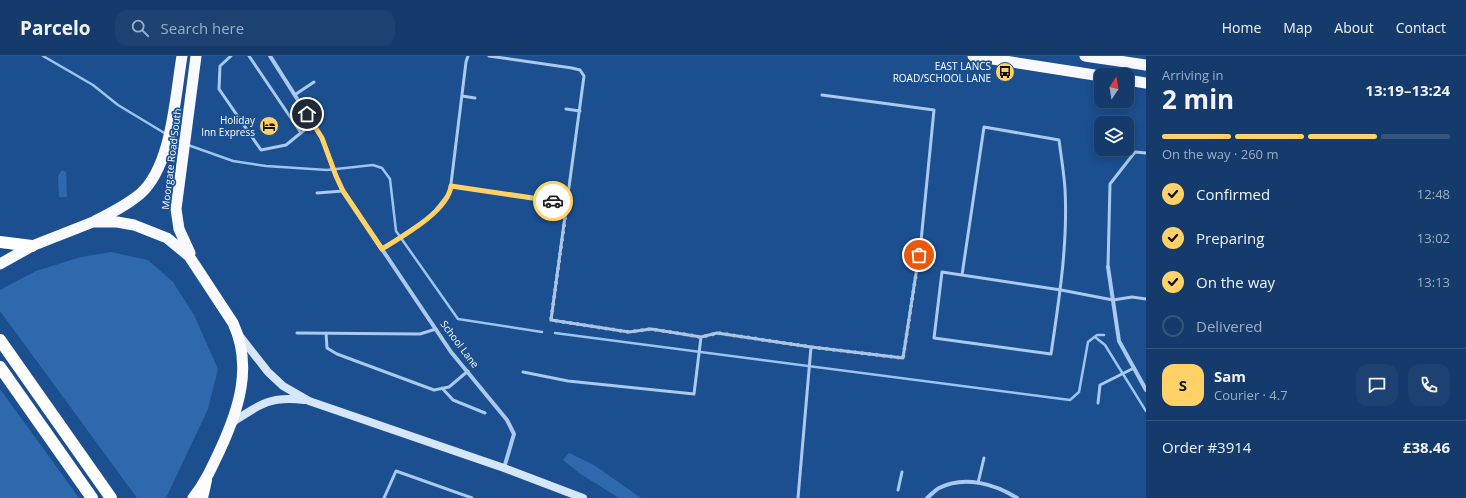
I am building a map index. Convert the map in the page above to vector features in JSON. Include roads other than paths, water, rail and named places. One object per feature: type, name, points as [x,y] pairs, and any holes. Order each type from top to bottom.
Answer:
[{"type":"highway","name":"Moorgate Road South","points":[[93,222],[123,206],[140,194],[152,182],[161,164],[168,142],[182,56]]},
{"type":"highway","name":"Moorgate Road South","points":[[194,262],[184,240],[177,219],[176,199],[196,56]]},
{"type":"highway","points":[[973,56],[1094,75]]},
{"type":"highway","points":[[1085,56],[1146,65]]},
{"type":"highway","points":[[1134,81],[1146,83]]},
{"type":"highway","points":[[0,264],[32,246],[93,222],[117,222],[134,225],[158,233],[175,244],[194,262],[238,335],[243,358],[243,378],[233,422],[206,480],[193,498]]},
{"type":"highway","points":[[0,242],[32,246]]},
{"type":"highway","points":[[0,340],[111,498]]},
{"type":"highway","points":[[0,367],[92,498]]},
{"type":"highway","points":[[202,498],[206,480]]},
{"type":"main road","points":[[238,335],[282,386],[309,401],[504,468],[583,498]]},
{"type":"main road","points":[[233,422],[256,406],[272,400],[285,398],[309,401]]},
{"type":"street","name":"School Lane","points":[[270,56],[296,94],[322,138],[343,191],[451,352],[507,420],[514,434],[513,443],[504,468]]},
{"type":"street","points":[[1108,267],[1119,341],[1132,369],[1146,390]]},
{"type":"street","points":[[927,498],[940,488],[968,480],[1008,492],[1017,498]]},
{"type":"lane","points":[[231,56],[220,66],[219,89],[261,150],[286,145],[313,123]]},
{"type":"lane","points":[[250,56],[301,133]]},
{"type":"lane","points":[[382,249],[431,216],[450,192],[468,56]]},
{"type":"lane","points":[[489,56],[580,70],[584,76],[551,320],[629,332],[651,329],[701,337],[718,333],[811,347],[903,358],[921,241],[934,110],[822,95]]},
{"type":"lane","points":[[296,94],[314,82]]},
{"type":"lane","points":[[462,96],[475,98]]},
{"type":"lane","points":[[566,109],[580,111]]},
{"type":"lane","points":[[962,275],[984,127],[1059,140],[1065,189],[1064,237],[1061,290],[1051,354],[934,338],[942,272],[1061,290],[1113,300],[1132,297],[1146,299]]},
{"type":"lane","points":[[1108,267],[1110,184],[1135,152],[1146,153]]},
{"type":"lane","points":[[451,186],[567,204]]},
{"type":"lane","points":[[317,193],[343,191]]},
{"type":"lane","points":[[297,333],[420,334],[436,329]]},
{"type":"lane","points":[[326,333],[327,348],[337,354],[434,390],[449,387],[468,371]]},
{"type":"lane","points":[[524,372],[568,380],[694,394],[701,337]]},
{"type":"lane","points":[[798,498],[810,373],[811,347]]},
{"type":"lane","points":[[1098,403],[1100,385],[1132,369]]},
{"type":"lane","points":[[442,388],[453,400],[485,413]]},
{"type":"lane","points":[[978,483],[984,458]]},
{"type":"lane","points":[[384,498],[396,471],[472,498]]},
{"type":"lane","points":[[898,490],[902,472]]},
{"type":"waterway","points":[[43,56],[93,85],[118,105],[166,134]]},
{"type":"waterway","points":[[172,137],[182,142]]},
{"type":"waterway","points":[[188,145],[233,161],[266,166],[327,170],[373,165],[382,168],[390,179],[396,231],[458,319],[542,332]]},
{"type":"waterway","points":[[555,333],[1070,400],[1079,392],[1088,342],[1097,335],[1104,335]]},
{"type":"waterway","points":[[1095,337],[1105,345],[1146,411]]},
{"type":"place","name":"EAST LANCS ROAD/SCHOOL LANE","points":[[1005,72]]},
{"type":"place","name":"Holiday Inn Express","points":[[269,126]]}]
